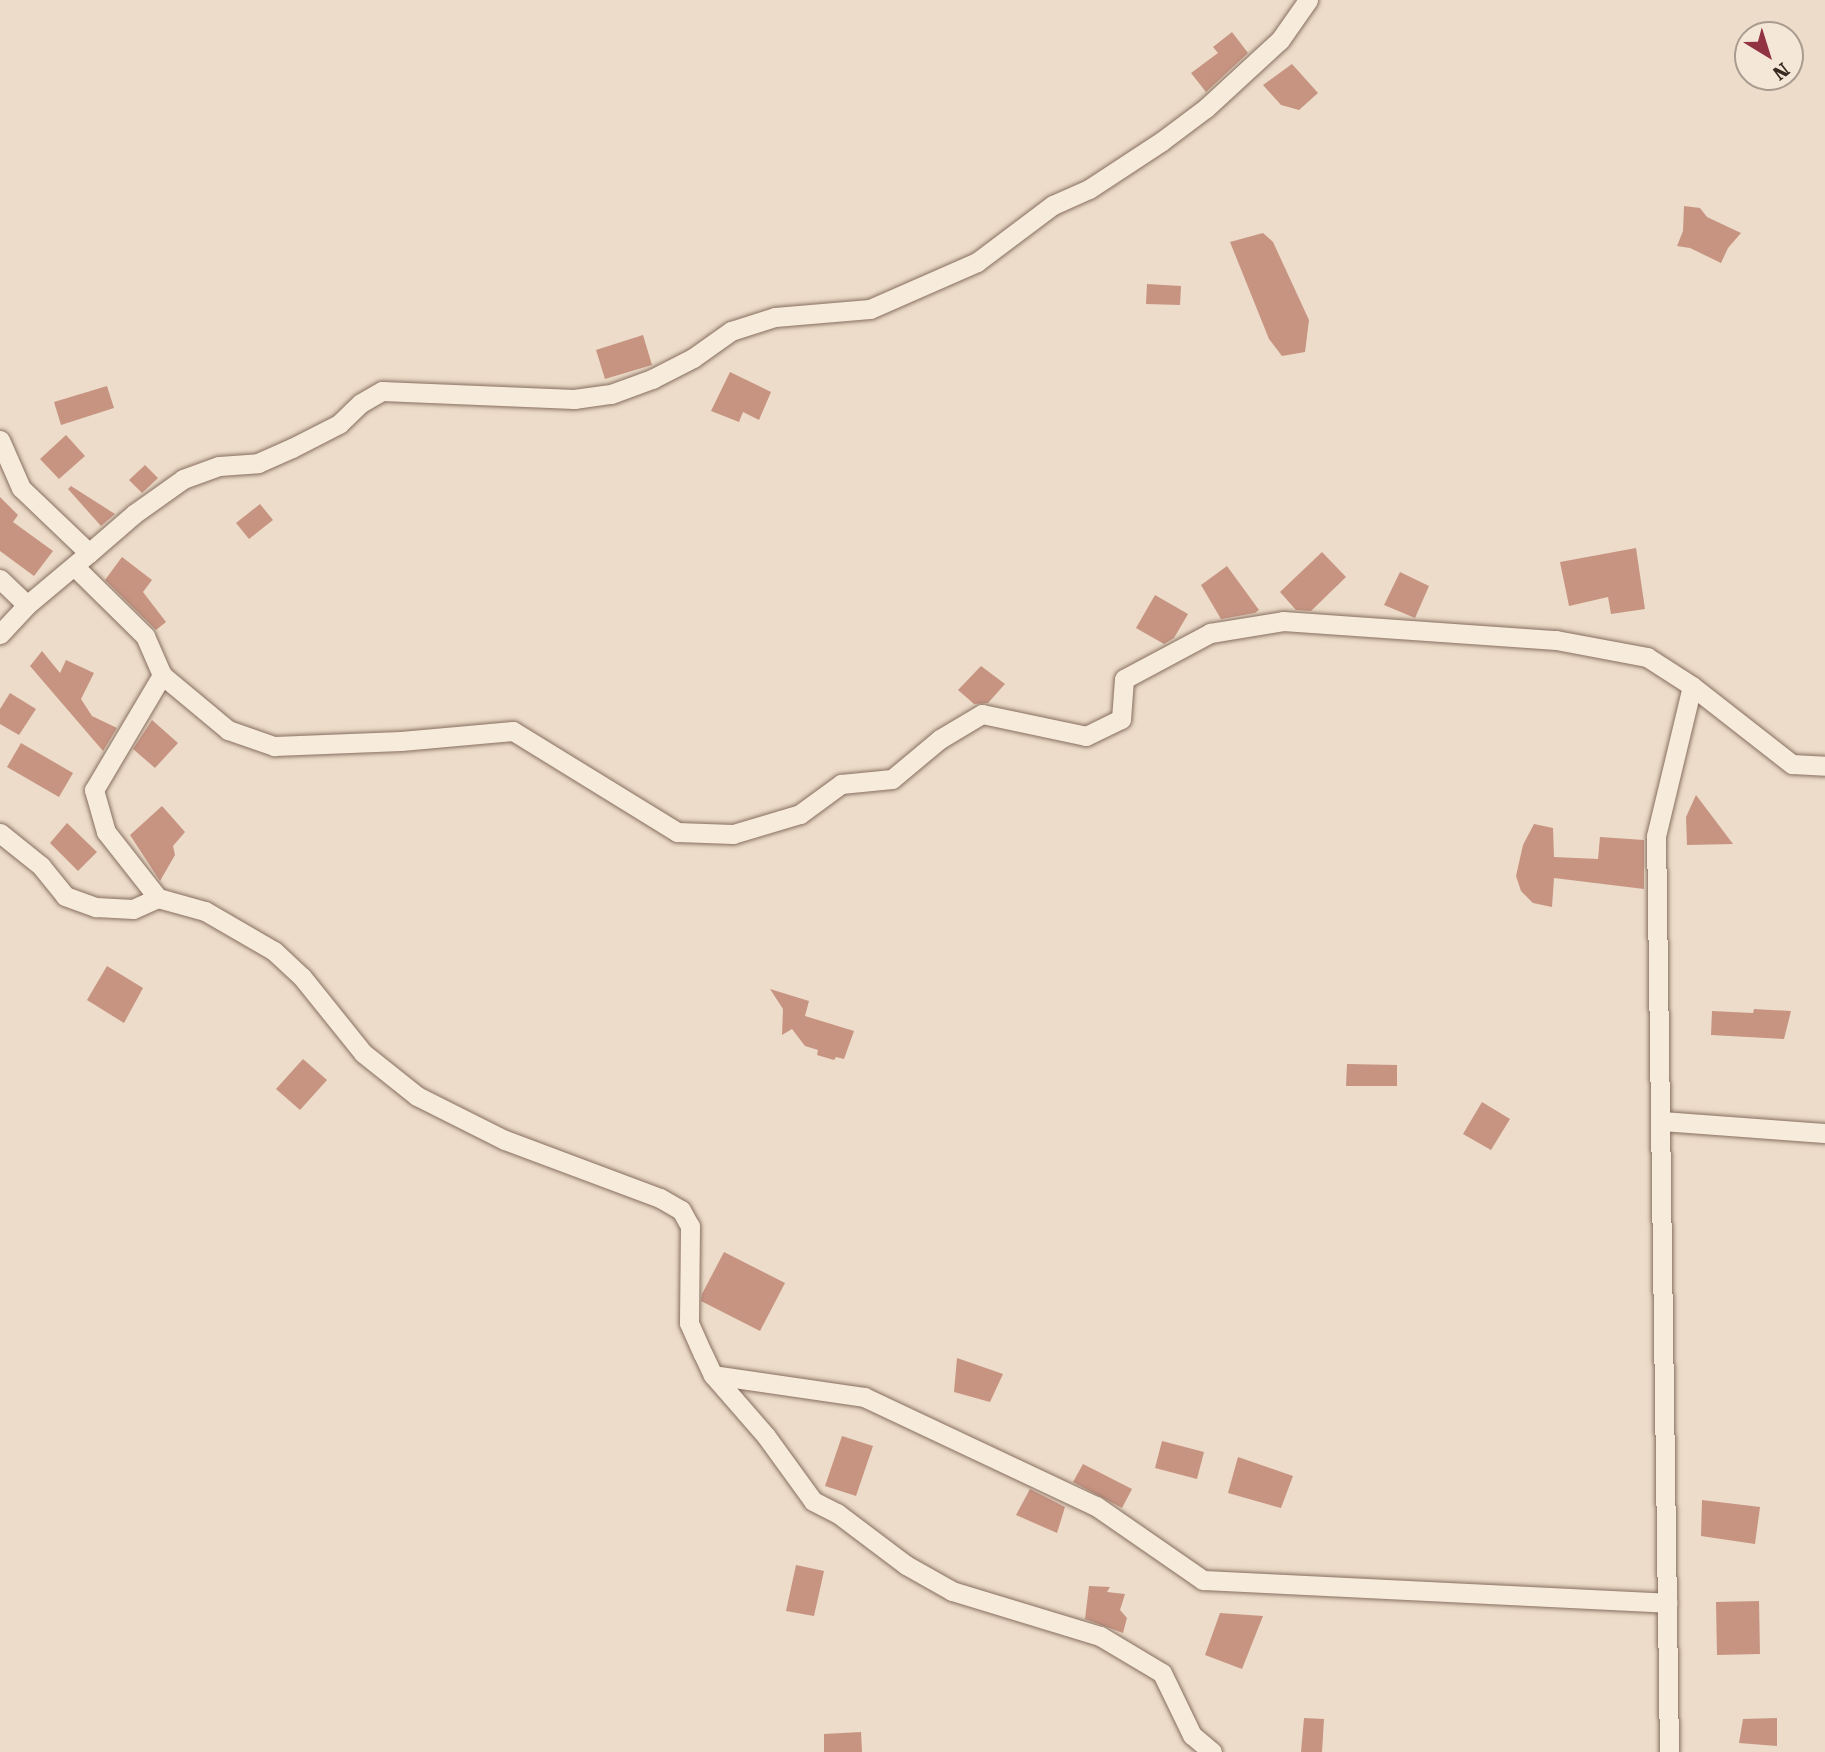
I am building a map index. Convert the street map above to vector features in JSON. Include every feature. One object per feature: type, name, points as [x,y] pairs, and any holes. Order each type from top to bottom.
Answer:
[{"type":"street","points":[[0,634],[27,605],[134,514],[183,479],[219,466],[258,463],[292,448],[339,424],[361,403],[382,391],[574,399],[611,394],[652,379],[693,358],[731,331],[775,317],[870,309],[977,262],[1053,205],[1112,175],[1206,108],[1280,40],[1308,0]]},
{"type":"street","points":[[0,440],[21,488],[89,553]]},
{"type":"street","points":[[74,566],[145,636],[162,674],[228,730],[274,746],[401,741],[513,731],[677,832],[733,834],[800,814],[841,785],[892,779],[940,739],[982,714],[1086,736],[1121,719],[1124,679],[1210,633],[1283,621],[1556,640],[1647,657],[1692,686],[1792,764],[1825,766]]},
{"type":"street","points":[[0,579],[27,605]]},
{"type":"street","points":[[162,674],[94,790],[106,832],[158,898],[205,911],[274,951],[302,977],[363,1053],[417,1096],[505,1140],[660,1198],[681,1210],[690,1226],[689,1323],[713,1375],[766,1436],[813,1501],[837,1513],[906,1565],[952,1591],[1100,1636],[1162,1673],[1192,1735],[1212,1752]]},
{"type":"street","points":[[1669,1752],[1656,836],[1692,686]]},
{"type":"street","points":[[0,833],[41,866],[65,896],[96,907],[133,909],[158,898]]},
{"type":"street","points":[[1661,1121],[1825,1133]]},
{"type":"street","points":[[713,1375],[864,1397],[1096,1506],[1203,1580],[1667,1603]]},
{"type":"building","points":[[1232,32],[1248,53],[1206,92],[1191,73],[1218,53],[1213,47]]},
{"type":"building","points":[[1292,64],[1318,93],[1299,110],[1281,105],[1263,85]]},
{"type":"building","points":[[1684,206],[1700,208],[1707,217],[1741,233],[1728,248],[1721,263],[1690,248],[1677,246],[1683,231]]},
{"type":"building","points":[[1263,233],[1273,242],[1309,320],[1305,352],[1282,356],[1269,339],[1230,242]]},
{"type":"building","points":[[1147,284],[1181,286],[1180,305],[1146,304]]},
{"type":"building","points":[[643,335],[652,365],[605,379],[596,350]]},
{"type":"building","points":[[730,372],[771,392],[759,420],[743,412],[739,422],[711,411]]},
{"type":"building","points":[[107,386],[114,408],[61,425],[54,402]]},
{"type":"building","points":[[66,435],[85,456],[59,479],[40,459]]},
{"type":"building","points":[[145,465],[158,478],[142,493],[129,480]]},
{"type":"building","points":[[71,486],[115,514],[101,526],[68,489]]},
{"type":"building","points":[[0,497],[18,515],[13,522],[53,551],[34,576],[0,551]]},
{"type":"building","points":[[260,504],[273,520],[249,539],[236,523]]},
{"type":"building","points":[[1636,548],[1645,609],[1611,614],[1608,597],[1569,606],[1560,562]]},
{"type":"building","points":[[1322,552],[1346,577],[1311,611],[1296,610],[1280,592]]},
{"type":"building","points":[[122,557],[152,580],[143,592],[166,622],[156,630],[105,580]]},
{"type":"building","points":[[1227,566],[1259,610],[1255,613],[1221,619],[1201,585]]},
{"type":"building","points":[[1400,572],[1429,586],[1415,618],[1384,605]]},
{"type":"building","points":[[1155,595],[1188,614],[1174,638],[1164,644],[1136,628]]},
{"type":"building","points":[[42,651],[60,673],[66,660],[94,673],[81,699],[92,716],[117,728],[103,751],[30,666]]},
{"type":"building","points":[[981,666],[1005,684],[988,703],[974,704],[958,690]]},
{"type":"building","points":[[10,693],[36,709],[19,735],[0,724],[0,709]]},
{"type":"building","points":[[152,720],[178,743],[155,768],[133,749]]},
{"type":"building","points":[[21,743],[73,773],[59,797],[7,767]]},
{"type":"building","points":[[1696,795],[1733,844],[1687,845],[1686,817]]},
{"type":"building","points":[[162,806],[185,832],[173,846],[175,855],[160,881],[130,835]]},
{"type":"building","points":[[67,823],[97,852],[78,871],[50,843]]},
{"type":"building","points":[[1534,824],[1553,828],[1554,857],[1598,859],[1600,837],[1644,840],[1644,889],[1554,878],[1552,907],[1533,903],[1521,891],[1516,876],[1523,845]]},
{"type":"building","points":[[107,966],[143,988],[124,1023],[87,1000]]},
{"type":"building","points":[[770,989],[809,1001],[805,1016],[854,1031],[844,1059],[836,1057],[834,1060],[817,1055],[818,1050],[805,1046],[792,1029],[782,1035],[783,1009]]},
{"type":"building","points":[[1754,1009],[1791,1011],[1784,1039],[1711,1035],[1712,1011],[1753,1013]]},
{"type":"building","points":[[303,1059],[327,1080],[300,1110],[276,1089]]},
{"type":"building","points":[[1347,1064],[1397,1065],[1397,1086],[1346,1086]]},
{"type":"building","points":[[1482,1102],[1510,1119],[1491,1150],[1463,1134]]},
{"type":"building","points":[[724,1252],[785,1283],[760,1331],[701,1301]]},
{"type":"building","points":[[957,1358],[1003,1374],[990,1402],[954,1392]]},
{"type":"building","points":[[842,1436],[873,1446],[856,1496],[825,1486]]},
{"type":"building","points":[[1162,1441],[1204,1452],[1197,1479],[1155,1468]]},
{"type":"building","points":[[1238,1457],[1293,1476],[1281,1508],[1228,1493]]},
{"type":"building","points":[[1083,1464],[1132,1489],[1122,1508],[1073,1482]]},
{"type":"building","points":[[1030,1489],[1065,1507],[1057,1533],[1016,1515]]},
{"type":"building","points":[[1702,1500],[1760,1507],[1755,1544],[1701,1536]]},
{"type":"building","points":[[796,1565],[824,1571],[814,1616],[786,1611]]},
{"type":"building","points":[[1089,1586],[1110,1587],[1107,1592],[1125,1594],[1120,1610],[1127,1618],[1123,1633],[1085,1619]]},
{"type":"building","points":[[1759,1601],[1760,1654],[1717,1655],[1716,1602]]},
{"type":"building","points":[[1220,1613],[1263,1616],[1242,1669],[1205,1655]]},
{"type":"building","points":[[1304,1718],[1324,1719],[1322,1752],[1301,1752]]},
{"type":"building","points":[[1777,1718],[1777,1746],[1739,1743],[1743,1719]]},
{"type":"building","points":[[861,1732],[862,1752],[824,1752],[824,1734]]}]
